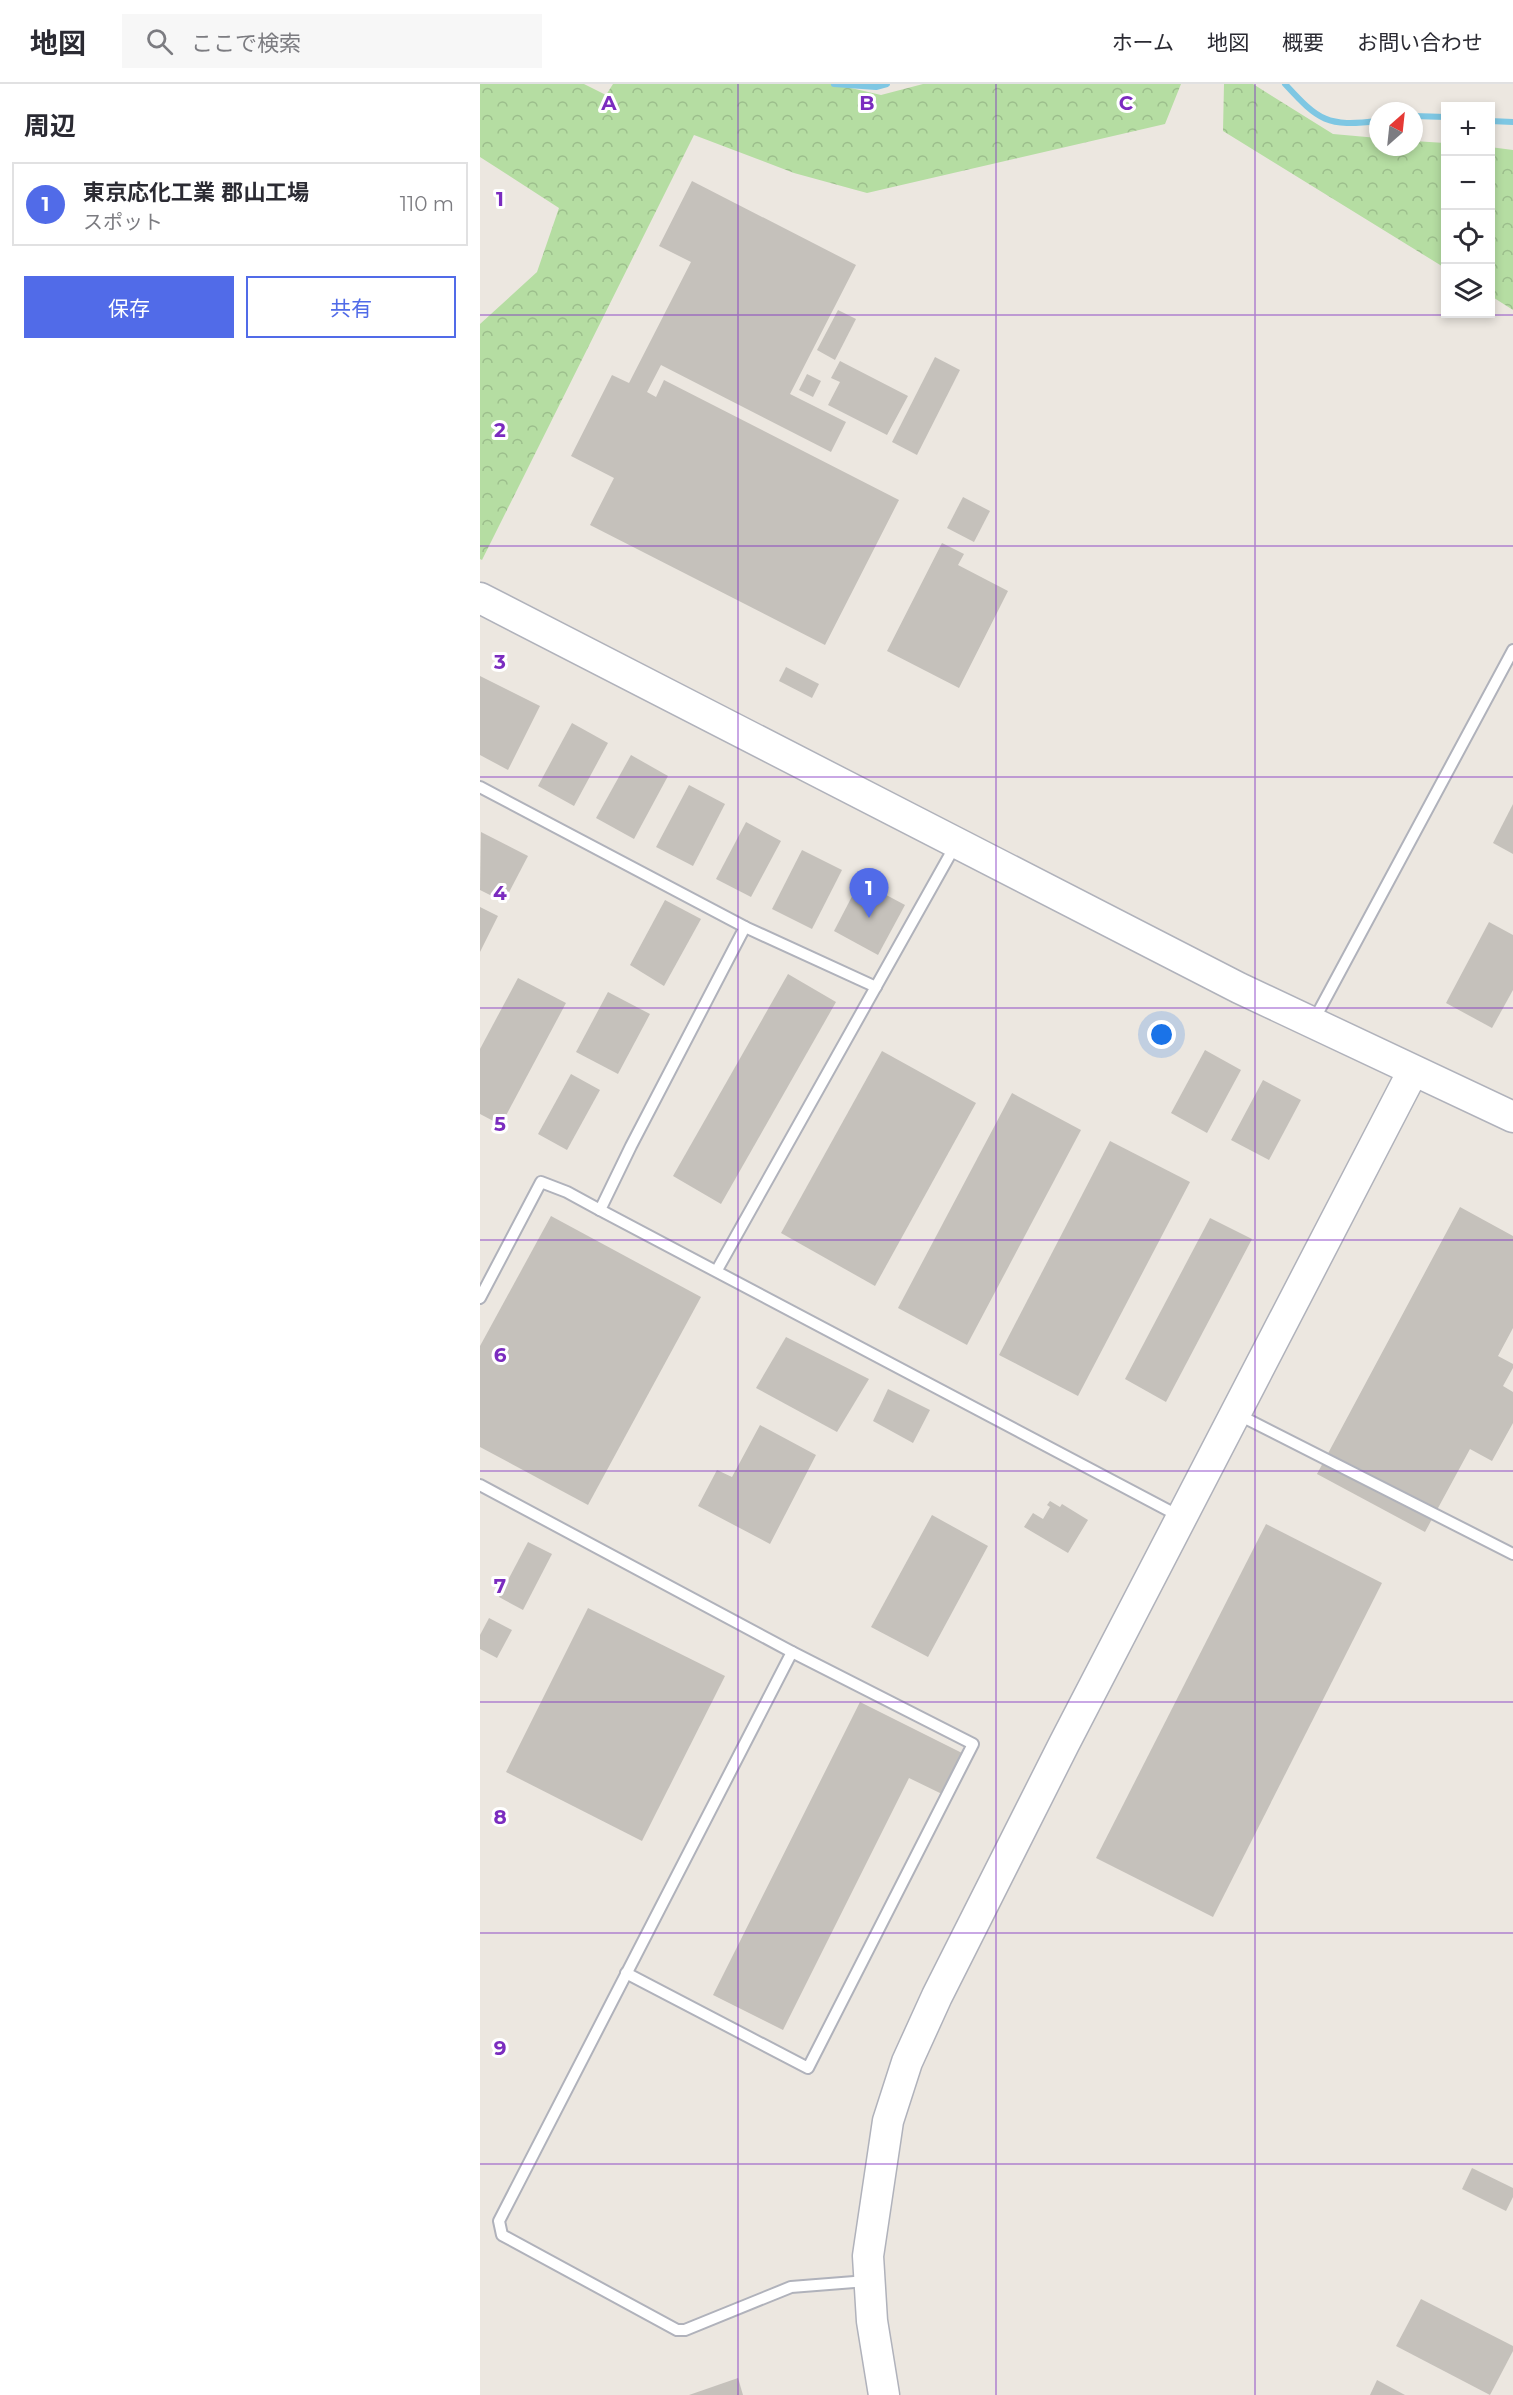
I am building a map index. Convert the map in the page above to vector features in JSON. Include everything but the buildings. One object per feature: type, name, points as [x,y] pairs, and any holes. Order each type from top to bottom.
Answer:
[{"type":"street","points":[[480,598],[1239,988],[1513,1117]]},
{"type":"street","points":[[884,2395],[872,2321],[868,2256],[888,2121],[907,2062],[942,1986],[1413,1071]]},
{"type":"lane","points":[[1312,1023],[1513,650]]},
{"type":"lane","points":[[480,787],[745,927],[876,987]]},
{"type":"lane","points":[[717,1270],[957,842]]},
{"type":"lane","points":[[600,1210],[745,927]]},
{"type":"lane","points":[[480,1298],[541,1182],[567,1192],[717,1270],[1182,1518]]},
{"type":"lane","points":[[1237,1414],[1513,1554]]},
{"type":"lane","points":[[480,1485],[792,1652],[973,1744],[808,2068],[626,1973]]},
{"type":"lane","points":[[792,1652],[499,2221],[502,2235],[677,2330],[685,2330],[791,2287],[870,2281]]},
{"type":"green space","points":[[480,84],[584,84],[606,95],[613,84],[834,84],[881,95],[923,84],[1181,84],[1165,124],[867,193],[794,173],[694,135],[482,560],[480,559],[480,324],[537,272],[559,208],[480,157]]},
{"type":"green space","points":[[1224,84],[1253,84],[1333,134],[1369,137],[1369,156],[1423,156],[1423,142],[1441,143],[1441,266],[1223,131]]},
{"type":"green space","points":[[1495,148],[1513,150],[1513,310],[1495,299]]},
{"type":"waterway","points":[[834,84],[876,87],[887,84]]},
{"type":"waterway","points":[[1285,84],[1316,114],[1325,119],[1347,123],[1369,122]]},
{"type":"waterway","points":[[1423,116],[1441,117]]},
{"type":"waterway","points":[[1495,121],[1513,122]]},
{"type":"place","name":"東京応化工業 郡山工場","points":[[869,918]]}]
